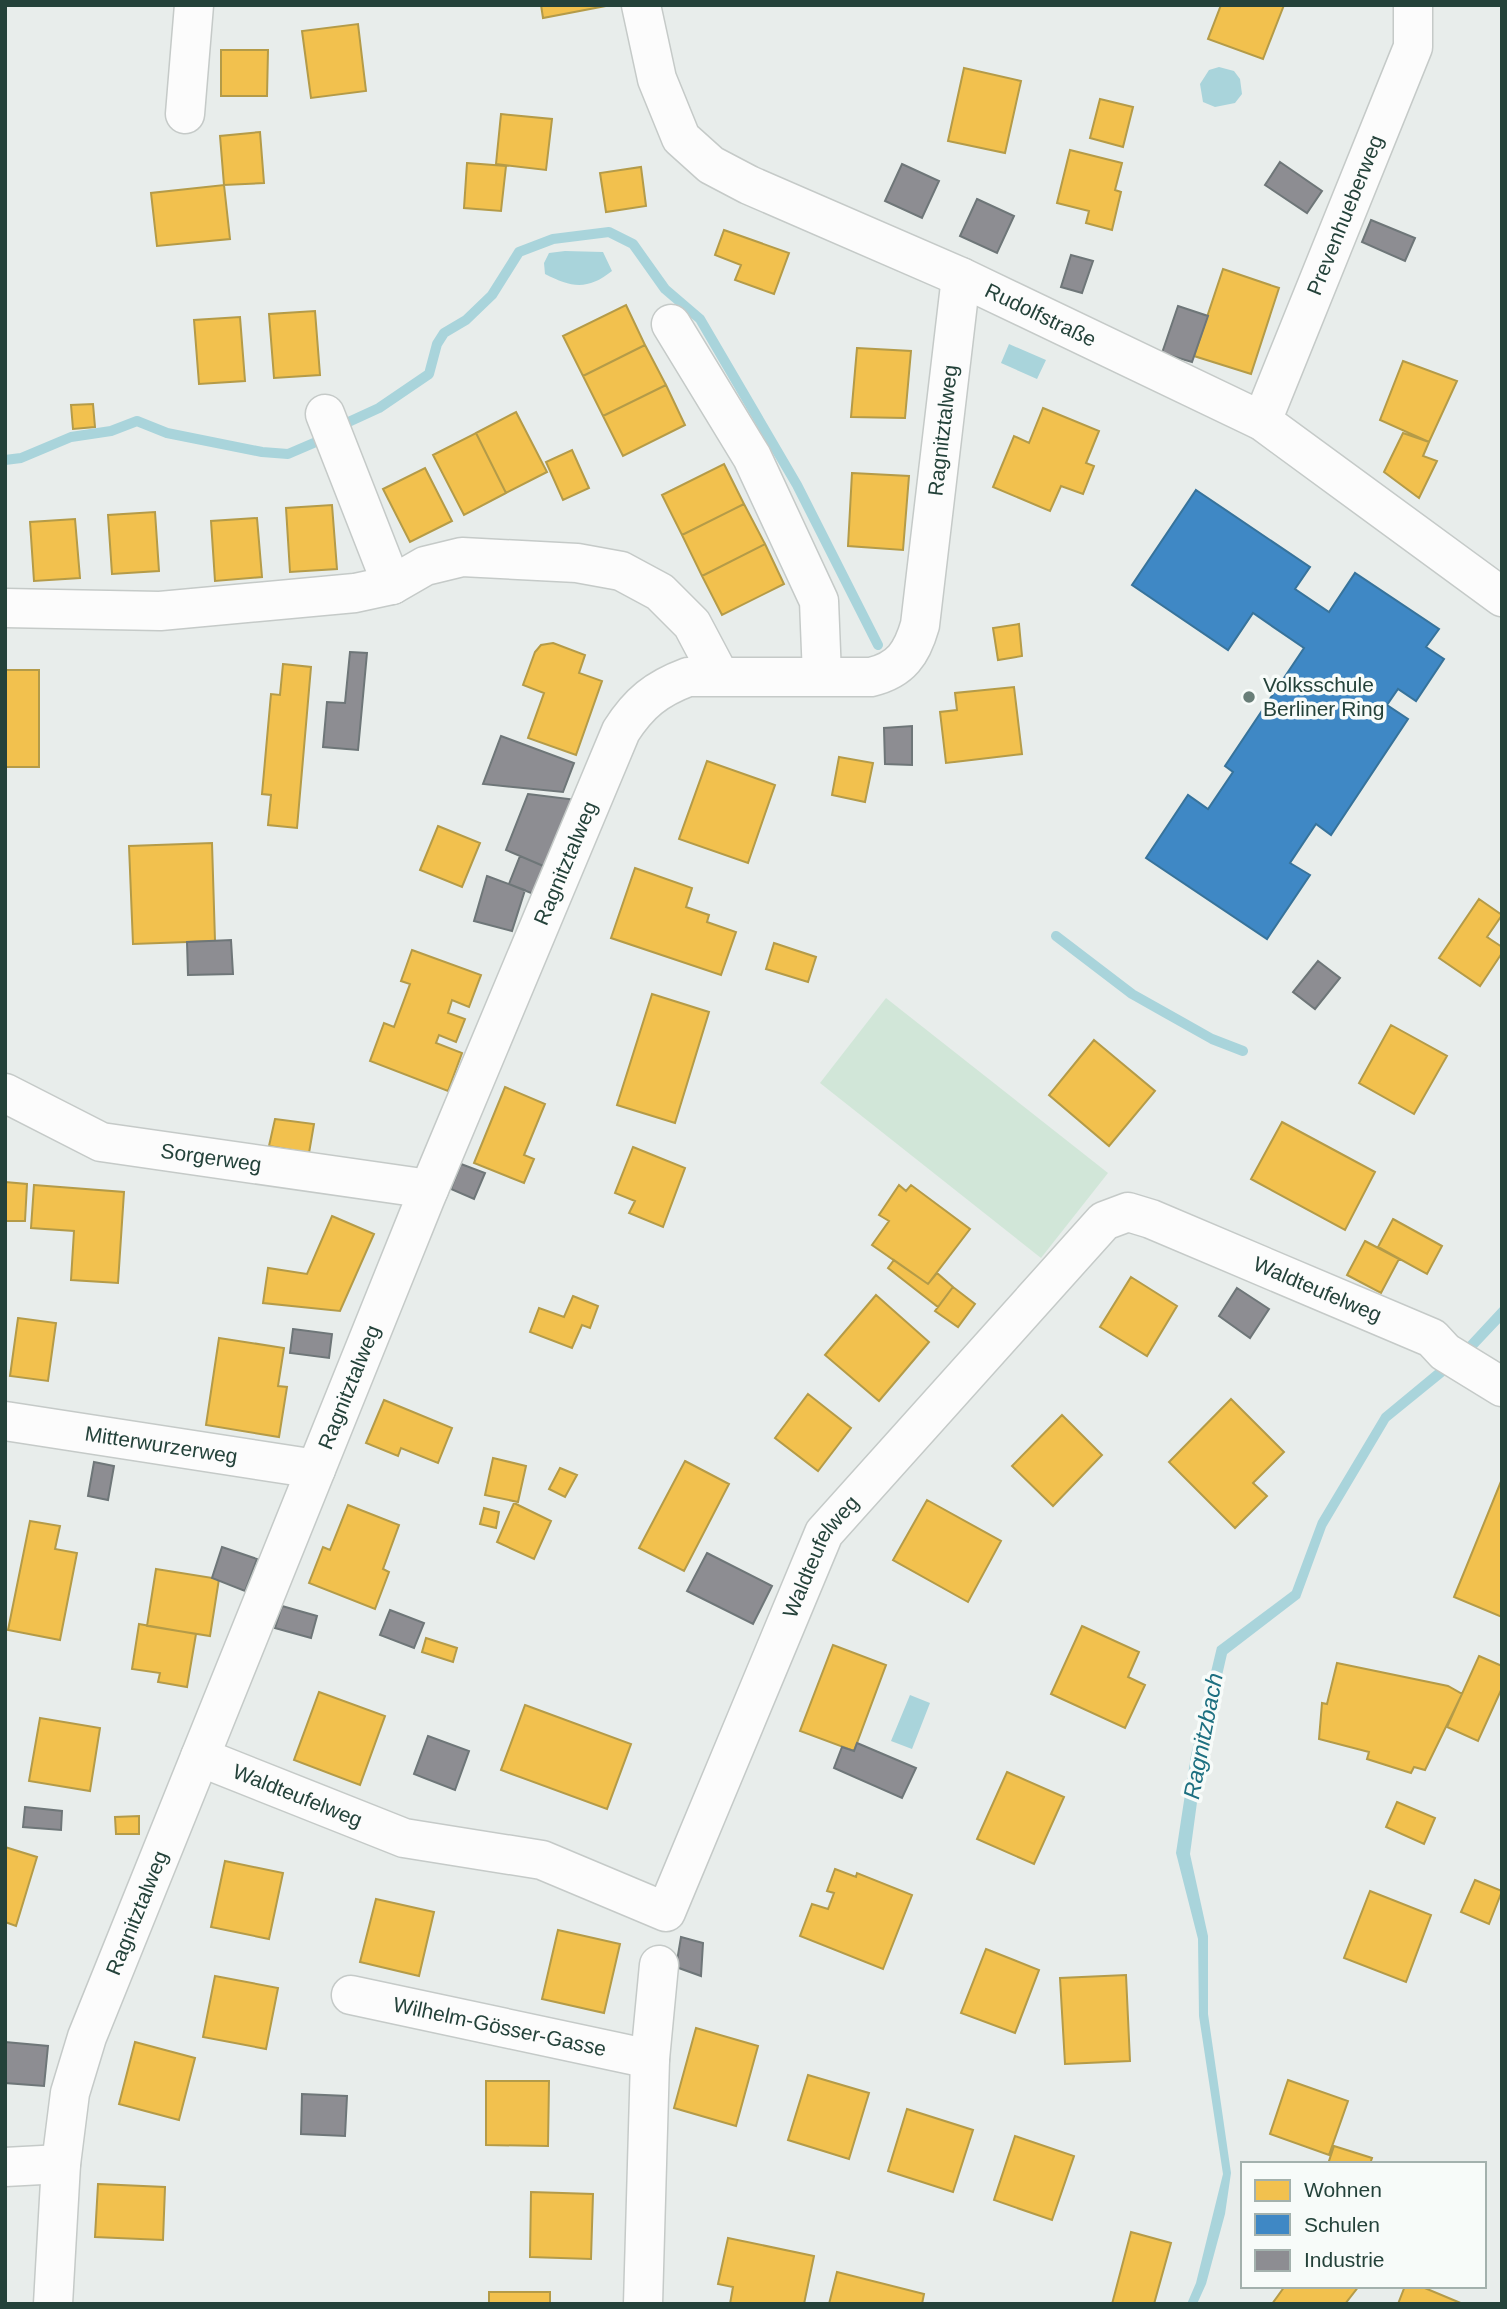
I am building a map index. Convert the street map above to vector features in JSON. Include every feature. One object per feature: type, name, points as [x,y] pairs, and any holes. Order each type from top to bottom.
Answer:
[{"type":"street","points":[[185,114],[194,5]]},
{"type":"street","name":"Rudolfstraße","points":[[641,5],[657,79],[681,138],[711,165],[961,277],[1262,421],[1502,597]]},
{"type":"street","name":"Prevenhueberweg","points":[[1262,421],[1413,47],[1413,5]]},
{"type":"street","name":"Ragnitztalweg","points":[[54,2304],[61,2164],[70,2093],[87,2037],[429,1189],[621,731],[637,706],[660,687],[688,677],[871,677],[899,666],[914,648],[920,625],[961,277]]},
{"type":"street","points":[[671,324],[752,457],[819,601],[822,676]]},
{"type":"street","points":[[325,414],[392,585]]},
{"type":"street","points":[[5,608],[160,611],[355,593],[392,585],[425,566],[462,557],[577,563],[621,571],[660,593],[692,624],[719,675]]},
{"type":"street","name":"Sorgerweg","points":[[5,1093],[101,1142],[429,1189]]},
{"type":"street","name":"Waldteufelweg","points":[[200,1757],[404,1838],[542,1860],[666,1912],[824,1533],[1104,1221],[1128,1212],[1151,1219],[1432,1338],[1456,1358],[1502,1387]]},
{"type":"street","name":"Mitterwurzerweg","points":[[5,1420],[316,1469]]},
{"type":"street","points":[[643,2304],[650,2059],[659,1965]]},
{"type":"street","name":"Wilhelm-Gösser-Gasse","points":[[351,1995],[650,2059]]},
{"type":"street","points":[[5,2167],[61,2164]]},
{"type":"green space","points":[[886,998],[1108,1173],[1041,1258],[820,1083]]},
{"type":"water","points":[[1219,67],[1234,71],[1240,79],[1242,94],[1235,103],[1215,107],[1203,102],[1200,84],[1209,70]]},
{"type":"water","points":[[603,252],[612,271],[595,281],[580,285],[563,282],[545,274],[544,263],[549,253]]},
{"type":"water","points":[[1009,344],[1046,360],[1037,379],[1001,363]]},
{"type":"water","name":"Ragnitzbach","points":[[1502,1305],[1502,1321],[1469,1356],[1389,1421],[1326,1527],[1300,1598],[1227,1654],[1203,1758],[1190,1854],[1208,1936],[1208,2014],[1231,2173],[1225,2214],[1206,2284],[1197,2304],[1187,2304],[1196,2283],[1223,2174],[1199,2016],[1198,1939],[1176,1853],[1191,1755],[1217,1647],[1292,1591],[1318,1521],[1382,1414],[1463,1347]]},
{"type":"water","points":[[910,1695],[930,1703],[912,1749],[891,1741]]},
{"type":"building: Wohnen","points":[[541,5],[611,5],[543,18]]},
{"type":"building: Wohnen","points":[[1221,5],[1284,5],[1263,59],[1208,39]]},
{"type":"building: Wohnen","points":[[358,24],[366,91],[311,98],[302,31]]},
{"type":"building: Wohnen","points":[[221,50],[268,50],[267,96],[221,96]]},
{"type":"building: Wohnen","points":[[964,68],[1021,81],[1005,153],[948,141]]},
{"type":"building: Wohnen","points":[[1100,99],[1133,107],[1123,147],[1090,138]]},
{"type":"building: Wohnen","points":[[501,114],[552,119],[546,170],[496,164]]},
{"type":"building: Wohnen","points":[[260,132],[264,183],[224,185],[220,136]]},
{"type":"building: Wohnen","points":[[1070,150],[1122,163],[1115,190],[1121,192],[1112,230],[1086,223],[1089,211],[1057,203]]},
{"type":"building: Wohnen","points":[[467,163],[506,166],[501,211],[464,208]]},
{"type":"building: Wohnen","points":[[641,167],[646,206],[606,212],[600,173]]},
{"type":"building: Wohnen","points":[[224,185],[230,239],[157,246],[151,193]]},
{"type":"building: Wohnen","points":[[724,230],[789,253],[774,294],[735,280],[741,265],[715,255]]},
{"type":"building: Wohnen","points":[[1223,269],[1279,288],[1251,374],[1194,356]]},
{"type":"building: Wohnen","points":[[626,305],[645,345],[583,376],[563,336]]},
{"type":"building: Wohnen","points":[[315,311],[320,375],[274,378],[269,314]]},
{"type":"building: Wohnen","points":[[240,317],[245,381],[199,384],[194,320]]},
{"type":"building: Wohnen","points":[[645,345],[666,385],[603,416],[583,376]]},
{"type":"building: Wohnen","points":[[857,348],[911,351],[905,418],[851,417]]},
{"type":"building: Wohnen","points":[[1403,361],[1457,381],[1429,442],[1380,420]]},
{"type":"building: Wohnen","points":[[666,385],[685,425],[623,456],[603,416]]},
{"type":"building: Wohnen","points":[[93,404],[95,427],[73,429],[71,405]]},
{"type":"building: Wohnen","points":[[1043,408],[1099,431],[1086,463],[1094,466],[1083,494],[1061,486],[1050,511],[993,487],[1014,436],[1029,443]]},
{"type":"building: Wohnen","points":[[516,412],[547,472],[506,493],[476,433]]},
{"type":"building: Wohnen","points":[[476,433],[506,493],[464,515],[433,455]]},
{"type":"building: Wohnen","points":[[1403,433],[1429,442],[1423,456],[1437,461],[1419,498],[1384,472]]},
{"type":"building: Wohnen","points":[[572,450],[589,488],[563,500],[546,462]]},
{"type":"building: Wohnen","points":[[724,464],[744,504],[682,535],[662,495]]},
{"type":"building: Wohnen","points":[[425,468],[452,521],[410,542],[383,489]]},
{"type":"building: Wohnen","points":[[852,473],[909,476],[903,550],[848,546]]},
{"type":"building: Wohnen","points":[[744,504],[765,544],[702,576],[682,535]]},
{"type":"building: Wohnen","points":[[332,505],[337,569],[290,572],[286,508]]},
{"type":"building: Wohnen","points":[[155,512],[159,571],[112,574],[108,515]]},
{"type":"building: Wohnen","points":[[257,518],[262,577],[215,581],[211,521]]},
{"type":"building: Wohnen","points":[[75,519],[80,578],[34,581],[30,522]]},
{"type":"building: Wohnen","points":[[765,544],[784,584],[722,615],[702,576]]},
{"type":"building: Wohnen","points":[[1019,624],[1022,656],[998,660],[993,628]]},
{"type":"building: Wohnen","points":[[553,643],[585,655],[579,673],[602,681],[576,755],[528,738],[544,693],[523,685],[535,652],[541,645]]},
{"type":"building: Wohnen","points":[[283,664],[311,667],[297,828],[268,825],[271,795],[262,794],[271,694],[280,695]]},
{"type":"building: Wohnen","points":[[5,670],[39,670],[39,767],[5,767]]},
{"type":"building: Wohnen","points":[[1014,687],[1022,754],[946,763],[940,712],[957,710],[955,693]]},
{"type":"building: Wohnen","points":[[839,757],[873,763],[865,802],[832,795]]},
{"type":"building: Wohnen","points":[[707,761],[775,785],[748,863],[679,839]]},
{"type":"building: Wohnen","points":[[438,826],[480,843],[462,887],[420,870]]},
{"type":"building: Wohnen","points":[[212,843],[215,941],[133,944],[129,846]]},
{"type":"building: Wohnen","points":[[635,868],[692,888],[686,907],[709,915],[707,922],[736,932],[721,975],[611,938]]},
{"type":"building: Wohnen","points":[[1479,899],[1502,915],[1487,937],[1502,947],[1502,953],[1480,986],[1439,958]]},
{"type":"building: Wohnen","points":[[774,943],[816,957],[808,982],[766,969]]},
{"type":"building: Wohnen","points":[[412,950],[481,975],[469,1007],[452,1000],[448,1013],[465,1019],[456,1042],[439,1035],[436,1043],[462,1053],[448,1091],[370,1061],[384,1023],[394,1027],[410,984],[401,981]]},
{"type":"building: Wohnen","points":[[652,994],[709,1012],[675,1123],[617,1105]]},
{"type":"building: Wohnen","points":[[1391,1025],[1447,1056],[1414,1114],[1359,1083]]},
{"type":"building: Wohnen","points":[[1094,1040],[1155,1091],[1109,1146],[1049,1095]]},
{"type":"building: Wohnen","points":[[505,1087],[545,1104],[524,1155],[534,1159],[524,1183],[474,1163]]},
{"type":"building: Wohnen","points":[[275,1119],[314,1124],[309,1153],[269,1146]]},
{"type":"building: Wohnen","points":[[1282,1122],[1375,1172],[1345,1230],[1251,1179]]},
{"type":"building: Wohnen","points":[[633,1147],[685,1168],[663,1227],[629,1213],[635,1201],[615,1193]]},
{"type":"building: Wohnen","points":[[5,1182],[27,1184],[25,1221],[5,1221]]},
{"type":"building: Wohnen","points":[[34,1185],[124,1192],[118,1283],[71,1280],[74,1231],[31,1228]]},
{"type":"building: Wohnen","points":[[899,1185],[906,1191],[911,1185],[970,1229],[928,1284],[872,1245],[889,1221],[879,1215]]},
{"type":"building: Wohnen","points":[[332,1216],[374,1234],[340,1311],[263,1303],[268,1268],[307,1274]]},
{"type":"building: Wohnen","points":[[1393,1219],[1442,1246],[1427,1274],[1378,1247]]},
{"type":"building: Wohnen","points":[[1365,1241],[1399,1259],[1381,1293],[1347,1275]]},
{"type":"building: Wohnen","points":[[894,1260],[928,1284],[937,1273],[953,1287],[938,1307],[888,1268]]},
{"type":"building: Wohnen","points":[[1131,1277],[1177,1306],[1147,1356],[1100,1327]]},
{"type":"building: Wohnen","points":[[953,1287],[975,1304],[958,1327],[935,1311]]},
{"type":"building: Wohnen","points":[[876,1295],[929,1342],[879,1401],[825,1355]]},
{"type":"building: Wohnen","points":[[573,1296],[598,1306],[590,1328],[582,1325],[572,1348],[530,1332],[539,1308],[564,1317]]},
{"type":"building: Wohnen","points":[[18,1318],[56,1323],[48,1381],[10,1376]]},
{"type":"building: Wohnen","points":[[219,1338],[284,1348],[278,1386],[287,1387],[279,1437],[206,1425]]},
{"type":"building: Wohnen","points":[[808,1394],[851,1428],[818,1471],[775,1438]]},
{"type":"building: Wohnen","points":[[1231,1399],[1284,1452],[1253,1483],[1267,1496],[1235,1528],[1169,1462]]},
{"type":"building: Wohnen","points":[[384,1400],[452,1428],[438,1463],[401,1448],[398,1456],[366,1443]]},
{"type":"building: Wohnen","points":[[1062,1415],[1102,1455],[1053,1506],[1012,1466]]},
{"type":"building: Wohnen","points":[[493,1458],[526,1466],[518,1502],[485,1495]]},
{"type":"building: Wohnen","points":[[685,1461],[729,1484],[684,1571],[639,1548]]},
{"type":"building: Wohnen","points":[[560,1468],[577,1475],[565,1497],[549,1489]]},
{"type":"building: Wohnen","points":[[1502,1479],[1502,1617],[1454,1597]]},
{"type":"building: Wohnen","points":[[927,1500],[1001,1541],[968,1602],[893,1560]]},
{"type":"building: Wohnen","points":[[514,1503],[551,1521],[534,1559],[497,1542]]},
{"type":"building: Wohnen","points":[[348,1505],[399,1525],[383,1569],[389,1572],[375,1609],[309,1583],[323,1547],[330,1550]]},
{"type":"building: Wohnen","points":[[484,1508],[499,1512],[496,1528],[480,1524]]},
{"type":"building: Wohnen","points":[[30,1521],[60,1526],[55,1549],[77,1553],[60,1640],[8,1630]]},
{"type":"building: Wohnen","points":[[156,1569],[219,1579],[210,1636],[147,1626]]},
{"type":"building: Wohnen","points":[[139,1624],[196,1634],[187,1687],[158,1682],[160,1673],[132,1669]]},
{"type":"building: Wohnen","points":[[1082,1626],[1139,1652],[1128,1677],[1145,1685],[1125,1728],[1051,1694]]},
{"type":"building: Wohnen","points":[[426,1638],[457,1648],[453,1662],[422,1652]]},
{"type":"building: Wohnen","points":[[833,1645],[886,1665],[854,1751],[800,1731]]},
{"type":"building: Wohnen","points":[[1479,1656],[1502,1666],[1502,1688],[1478,1741],[1447,1727]]},
{"type":"building: Wohnen","points":[[1337,1663],[1448,1686],[1462,1694],[1425,1770],[1414,1767],[1411,1773],[1367,1759],[1369,1752],[1319,1739],[1322,1703],[1327,1704]]},
{"type":"building: Wohnen","points":[[319,1692],[385,1716],[360,1785],[294,1760]]},
{"type":"building: Wohnen","points":[[525,1705],[631,1744],[607,1809],[501,1770]]},
{"type":"building: Wohnen","points":[[40,1718],[100,1728],[90,1791],[29,1781]]},
{"type":"building: Wohnen","points":[[1007,1772],[1064,1797],[1034,1864],[977,1839]]},
{"type":"building: Wohnen","points":[[1397,1802],[1435,1818],[1424,1844],[1386,1827]]},
{"type":"building: Wohnen","points":[[139,1816],[139,1834],[116,1834],[115,1817]]},
{"type":"building: Wohnen","points":[[5,1847],[37,1857],[16,1926],[5,1922]]},
{"type":"building: Wohnen","points":[[225,1861],[283,1873],[269,1939],[211,1927]]},
{"type":"building: Wohnen","points":[[835,1869],[856,1877],[857,1873],[912,1895],[883,1969],[800,1936],[812,1904],[828,1909],[834,1893],[827,1891]]},
{"type":"building: Wohnen","points":[[1475,1880],[1502,1891],[1489,1924],[1461,1912]]},
{"type":"building: Wohnen","points":[[1370,1891],[1431,1915],[1406,1982],[1344,1958]]},
{"type":"building: Wohnen","points":[[376,1899],[434,1912],[419,1976],[360,1962]]},
{"type":"building: Wohnen","points":[[558,1930],[620,1944],[604,2013],[542,1999]]},
{"type":"building: Wohnen","points":[[986,1949],[1039,1970],[1015,2033],[961,2013]]},
{"type":"building: Wohnen","points":[[1126,1975],[1130,2061],[1065,2064],[1060,1978]]},
{"type":"building: Wohnen","points":[[215,1976],[278,1988],[266,2049],[203,2037]]},
{"type":"building: Wohnen","points":[[696,2028],[758,2046],[736,2126],[674,2108]]},
{"type":"building: Wohnen","points":[[135,2042],[195,2058],[179,2120],[119,2104]]},
{"type":"building: Wohnen","points":[[808,2075],[869,2093],[849,2159],[788,2140]]},
{"type":"building: Wohnen","points":[[1288,2080],[1348,2101],[1329,2155],[1270,2134]]},
{"type":"building: Wohnen","points":[[486,2081],[549,2081],[548,2146],[486,2145]]},
{"type":"building: Wohnen","points":[[907,2109],[973,2130],[953,2192],[888,2171]]},
{"type":"building: Wohnen","points":[[1015,2136],[1074,2156],[1052,2220],[994,2200]]},
{"type":"building: Wohnen","points":[[1334,2146],[1372,2158],[1371,2162],[1329,2162]]},
{"type":"building: Wohnen","points":[[98,2184],[165,2187],[163,2240],[95,2237]]},
{"type":"building: Wohnen","points":[[531,2192],[593,2194],[591,2259],[530,2257]]},
{"type":"building: Wohnen","points":[[1131,2232],[1171,2243],[1154,2304],[1112,2304]]},
{"type":"building: Wohnen","points":[[728,2238],[814,2256],[804,2304],[730,2304],[733,2287],[718,2284]]},
{"type":"building: Wohnen","points":[[837,2272],[924,2294],[922,2304],[829,2304]]},
{"type":"building: Wohnen","points":[[1284,2288],[1357,2288],[1345,2304],[1272,2304]]},
{"type":"building: Wohnen","points":[[1404,2288],[1425,2288],[1463,2304],[1398,2304]]},
{"type":"building: Wohnen","points":[[489,2292],[550,2292],[550,2304],[489,2304]]},
{"type":"building: Schulen","points":[[1196,490],[1310,567],[1295,589],[1329,612],[1355,573],[1439,629],[1426,647],[1444,659],[1416,701],[1398,689],[1387,705],[1408,719],[1331,835],[1316,824],[1290,863],[1310,875],[1267,939],[1146,858],[1188,795],[1208,809],[1233,772],[1225,766],[1304,648],[1253,613],[1228,650],[1132,585]]},
{"type":"building: Industrie","points":[[1280,162],[1322,191],[1307,213],[1265,185]]},
{"type":"building: Industrie","points":[[902,164],[939,181],[922,218],[885,201]]},
{"type":"building: Industrie","points":[[977,199],[1014,216],[997,253],[960,236]]},
{"type":"building: Industrie","points":[[1371,220],[1415,238],[1405,261],[1362,242]]},
{"type":"building: Industrie","points":[[1071,255],[1093,261],[1082,293],[1061,287]]},
{"type":"building: Industrie","points":[[1178,306],[1208,316],[1192,362],[1162,353]]},
{"type":"building: Industrie","points":[[350,652],[367,653],[358,750],[323,747],[327,702],[345,703]]},
{"type":"building: Industrie","points":[[912,726],[912,765],[885,764],[884,728]]},
{"type":"building: Industrie","points":[[501,736],[574,763],[563,792],[483,784]]},
{"type":"building: Industrie","points":[[528,794],[577,800],[548,868],[506,850]]},
{"type":"building: Industrie","points":[[520,856],[548,868],[536,895],[509,884]]},
{"type":"building: Industrie","points":[[487,876],[525,890],[512,931],[474,921]]},
{"type":"building: Industrie","points":[[231,940],[233,974],[188,975],[187,942]]},
{"type":"building: Industrie","points":[[1318,961],[1340,978],[1315,1009],[1293,992]]},
{"type":"building: Industrie","points":[[461,1164],[485,1173],[474,1199],[451,1189]]},
{"type":"building: Industrie","points":[[1237,1288],[1269,1309],[1250,1338],[1219,1316]]},
{"type":"building: Industrie","points":[[293,1329],[332,1334],[329,1358],[290,1353]]},
{"type":"building: Industrie","points":[[94,1462],[114,1466],[108,1500],[88,1496]]},
{"type":"building: Industrie","points":[[222,1547],[257,1559],[245,1591],[212,1578]]},
{"type":"building: Industrie","points":[[707,1553],[772,1586],[753,1624],[687,1591]]},
{"type":"building: Industrie","points":[[282,1606],[317,1616],[311,1638],[275,1628]]},
{"type":"building: Industrie","points":[[390,1610],[424,1623],[414,1648],[380,1635]]},
{"type":"building: Industrie","points":[[428,1736],[469,1751],[455,1790],[414,1774]]},
{"type":"building: Industrie","points":[[857,1743],[916,1768],[902,1798],[834,1768],[842,1747],[854,1751]]},
{"type":"building: Industrie","points":[[25,1807],[62,1811],[61,1830],[23,1827]]},
{"type":"building: Industrie","points":[[681,1937],[703,1943],[701,1976],[676,1967]]},
{"type":"building: Industrie","points":[[5,2042],[48,2046],[44,2086],[5,2083]]},
{"type":"building: Industrie","points":[[302,2094],[347,2096],[345,2136],[301,2134]]},
{"type":"waterway","points":[[342,425],[379,408],[429,374],[437,344],[444,333],[466,320],[492,295],[519,252],[553,239],[609,232],[633,244],[665,289],[700,319],[797,485],[878,645]]},
{"type":"waterway","points":[[5,460],[21,458],[71,437],[111,431],[137,421],[167,433],[262,452],[288,454],[316,442]]},
{"type":"waterway","points":[[1056,936],[1132,994],[1212,1039],[1243,1051]]},
{"type":"place","name":"Volksschule Berliner Ring","points":[[1249,697]]}]
